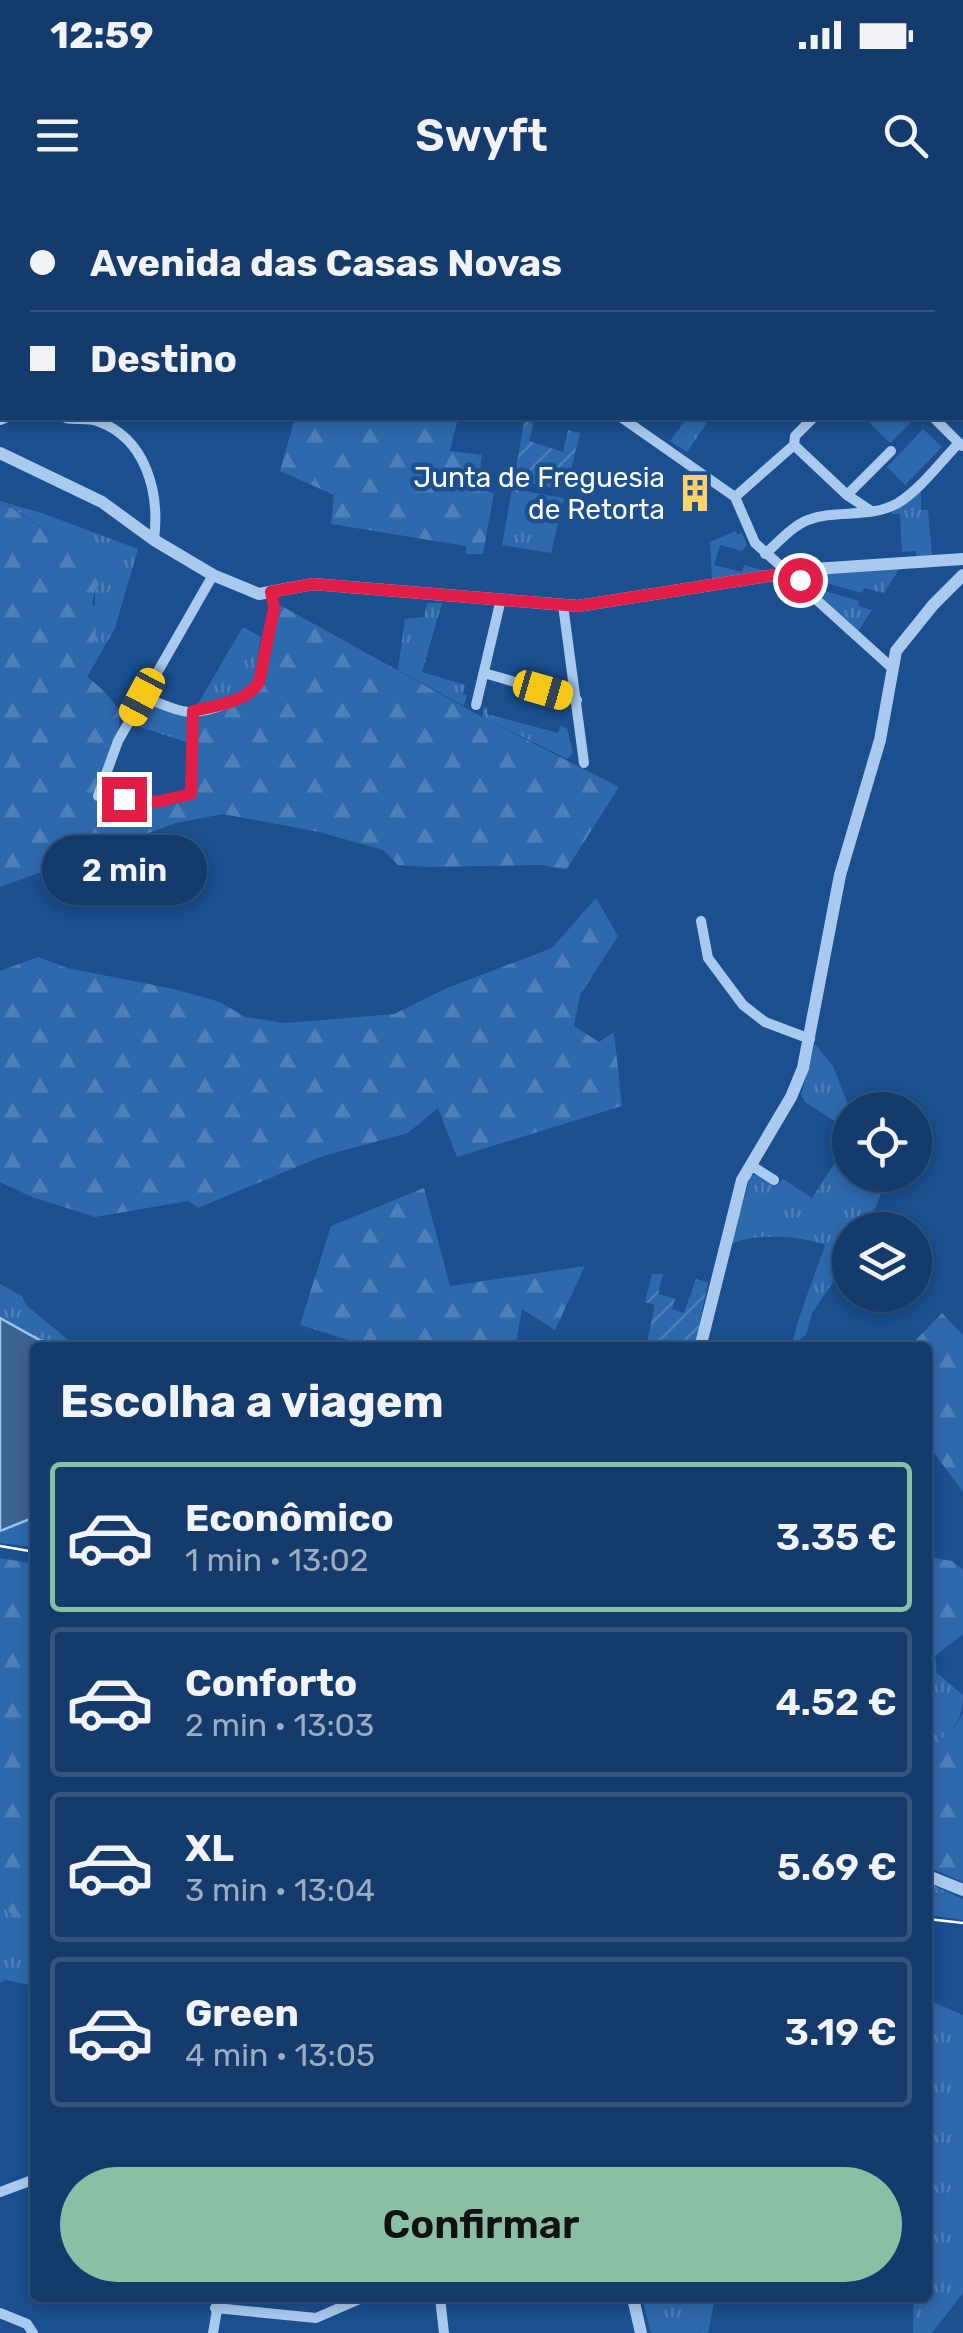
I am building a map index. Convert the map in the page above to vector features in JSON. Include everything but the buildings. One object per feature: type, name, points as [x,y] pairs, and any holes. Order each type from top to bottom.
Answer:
[{"type":"street","points":[[95,420],[128,437],[147,467],[156,526],[154,540]]},
{"type":"street","points":[[625,420],[735,497],[750,535],[782,572],[786,585],[799,577],[963,559]]},
{"type":"street","points":[[639,430],[646,420]]},
{"type":"street","points":[[735,497],[794,445],[795,436],[811,420]]},
{"type":"street","points":[[766,554],[812,518],[872,511],[902,501],[961,445],[939,420]]},
{"type":"street","points":[[794,445],[848,495],[872,511]]},
{"type":"street","points":[[848,495],[891,451]]},
{"type":"street","points":[[0,453],[102,502],[154,540],[249,592],[313,584],[563,606],[782,572]]},
{"type":"street","points":[[702,1342],[742,1180],[791,1096],[810,1039],[840,875],[880,740],[891,667],[905,636],[963,574]]},
{"type":"street","points":[[193,711],[191,794],[156,802],[98,796],[118,741],[214,575]]},
{"type":"street","points":[[799,577],[891,667]]},
{"type":"street","points":[[142,697],[193,711],[240,699],[253,691],[259,682],[274,608],[271,592]]},
{"type":"street","points":[[476,706],[502,599]]},
{"type":"street","points":[[563,606],[584,763]]},
{"type":"street","points":[[484,672],[578,700]]},
{"type":"street","points":[[701,921],[708,958],[744,1005],[765,1022],[810,1039]]},
{"type":"street","points":[[752,1166],[774,1180]]},
{"type":"street","points":[[932,1878],[963,1890]]},
{"type":"street","points":[[0,2192],[30,2181]]},
{"type":"street","points":[[213,2333],[217,2303],[298,2319],[316,2318],[353,2302]]},
{"type":"street","points":[[440,2302],[444,2333]]},
{"type":"street","points":[[633,2302],[641,2333]]},
{"type":"street","points":[[0,2314],[26,2324],[33,2333]]},
{"type":"green space","points":[[294,420],[458,420],[450,451],[482,455],[478,489],[494,493],[483,554],[466,554],[466,546],[331,524],[334,495],[280,471]]},
{"type":"green space","points":[[525,420],[534,420],[529,441],[563,452],[568,430],[580,433],[569,479],[563,478],[560,490],[514,479]]},
{"type":"green space","points":[[686,420],[707,423],[687,452],[670,441]]},
{"type":"green space","points":[[867,420],[911,423],[890,443]]},
{"type":"green space","points":[[923,429],[942,447],[905,485],[887,467]]},
{"type":"green space","points":[[921,488],[921,510],[928,510],[932,555],[916,556],[916,551],[902,552],[900,514],[890,514]]},
{"type":"green space","points":[[512,489],[564,498],[551,553],[502,545]]},
{"type":"green space","points":[[0,501],[138,549],[115,628],[87,677],[83,673],[95,639],[95,591],[110,568],[87,559]]},
{"type":"green space","points":[[0,504],[9,506],[87,559],[110,568],[95,591],[95,639],[83,673],[120,711],[118,741],[98,795],[156,802],[191,794],[193,711],[253,691],[278,604],[482,717],[619,787],[566,870],[542,865],[398,865],[383,850],[319,832],[223,814],[176,823],[0,887]]},
{"type":"green space","points":[[735,531],[742,533],[747,544],[742,551],[720,545],[714,565],[742,572],[744,565],[766,571],[712,579],[710,542]]},
{"type":"green space","points":[[899,569],[884,593],[864,588],[862,593],[812,579],[818,573]]},
{"type":"green space","points":[[811,587],[859,601],[858,606],[872,610],[858,631]]},
{"type":"green space","points":[[427,603],[442,603],[422,672],[465,685],[464,706],[398,670],[405,619],[424,617]]},
{"type":"green space","points":[[243,627],[261,637],[254,680],[237,695],[196,707]]},
{"type":"green space","points":[[144,703],[188,718],[189,743],[131,724]]},
{"type":"green space","points":[[484,707],[488,708],[487,714],[558,733],[560,726],[567,728],[573,753],[567,759],[482,717]]},
{"type":"green space","points":[[596,898],[618,936],[580,995],[574,1026],[599,1042],[614,1032],[622,1106],[457,1157],[438,1108],[408,1133],[323,1156],[198,1208],[188,1201],[95,1217],[32,1197],[0,1182],[0,971],[38,957],[67,968],[220,1002],[245,1017],[285,1023],[394,1014],[447,988],[552,948]]},
{"type":"green space","points":[[815,1044],[833,1066],[843,1092],[832,1092],[832,1119],[805,1102],[801,1095]]},
{"type":"green space","points":[[832,1167],[832,1192],[882,1192],[874,1212],[832,1212],[832,1284],[812,1313],[806,1335],[797,1342],[793,1342],[797,1324],[825,1245],[777,1237],[751,1238],[730,1245],[751,1175],[776,1186],[783,1179],[812,1198]]},
{"type":"green space","points":[[424,1188],[450,1286],[585,1266],[555,1330],[522,1309],[516,1342],[355,1342],[300,1325],[331,1226]]},
{"type":"green space","points":[[652,1274],[663,1274],[658,1294],[675,1299],[672,1309],[684,1313],[696,1279],[708,1282],[696,1342],[647,1342],[655,1305],[645,1302]]},
{"type":"green space","points":[[0,1284],[22,1296],[26,1305],[71,1342],[43,1342],[0,1318]]},
{"type":"green space","points":[[942,1313],[963,1335],[963,1492],[932,1450],[932,1342],[914,1342]]},
{"type":"green space","points":[[30,1519],[30,1546],[0,1543],[0,1531]]},
{"type":"green space","points":[[0,1558],[30,1563],[30,1935],[0,1902]]},
{"type":"green space","points":[[932,1558],[952,1561],[963,1570],[963,1634],[935,1656],[936,1684],[932,1694]]},
{"type":"green space","points":[[937,1673],[963,1695],[953,1727],[932,1747],[932,1694]]},
{"type":"green space","points":[[963,1713],[963,1882],[932,1869],[932,1747]]},
{"type":"green space","points":[[932,1885],[963,1899],[963,1920],[932,1916]]},
{"type":"green space","points":[[0,1902],[30,1935],[30,1985],[5,1980],[0,1983]]},
{"type":"green space","points":[[932,2002],[963,2015],[963,2293],[932,2333],[913,2333],[914,2302],[932,2302]]},
{"type":"green space","points":[[643,2302],[714,2302],[708,2333],[651,2333]]},
{"type":"shaded area","points":[[0,1318],[43,1342],[30,1342],[30,1519],[0,1531]]},
{"type":"tram line","points":[[0,1546],[30,1551]]},
{"type":"tram line","points":[[932,1919],[963,1923]]},
{"type":"place","name":"Junta de Freguesia de Retorta","points":[[695,493]]},
{"type":"route","points":[[124,799],[156,802],[191,794],[193,711],[240,699],[259,682],[274,608],[271,592],[313,584],[578,606],[781,574],[786,585],[800,580]]}]
